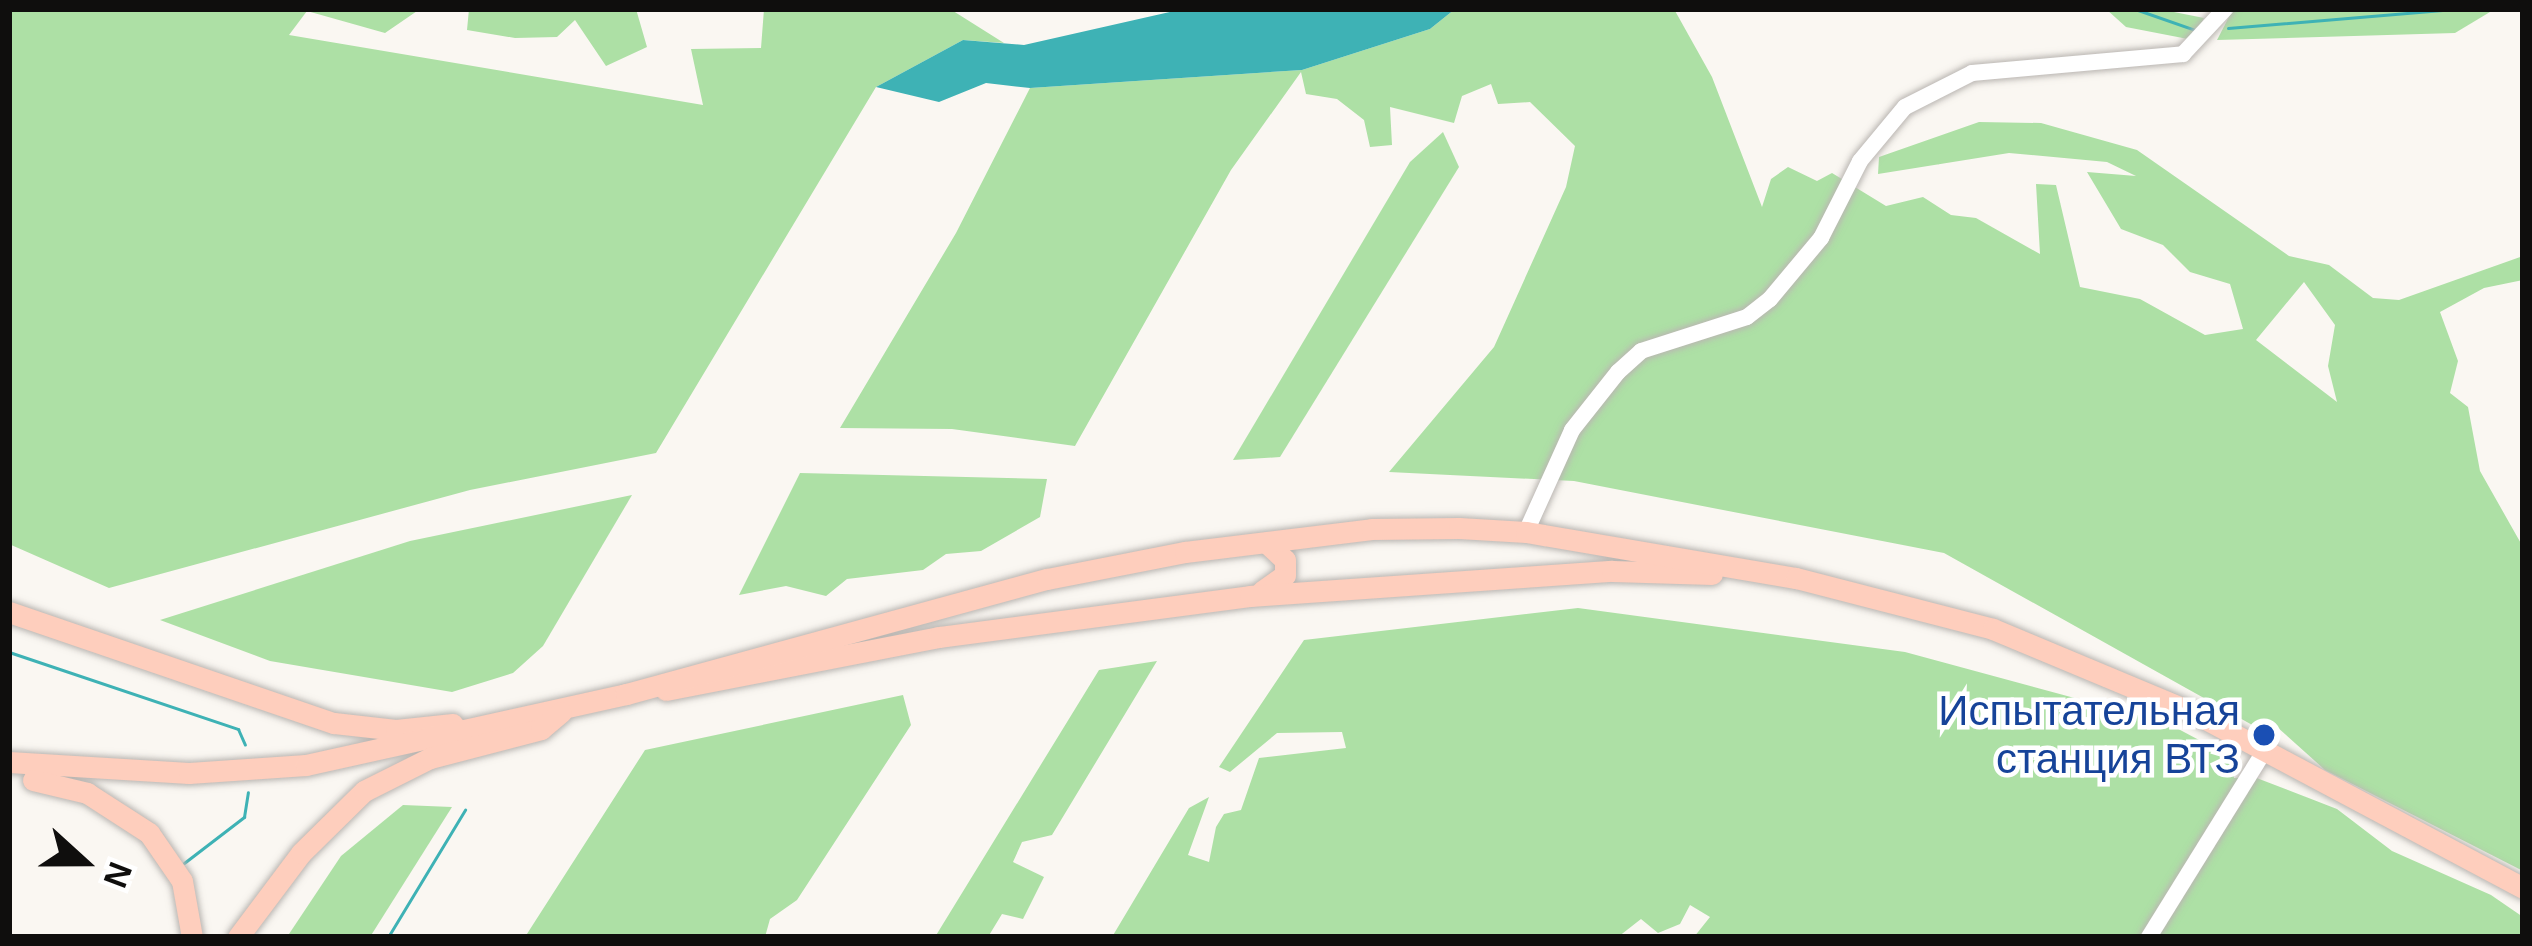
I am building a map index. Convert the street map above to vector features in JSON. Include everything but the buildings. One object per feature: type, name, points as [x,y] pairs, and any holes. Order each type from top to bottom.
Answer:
[{"type":"main road","points":[[626,694],[1047,579],[1372,529],[1526,532],[1862,595],[2051,650],[2265,750],[2523,888]]},
{"type":"main road","points":[[1250,596],[1285,575],[1286,560],[1266,542]]},
{"type":"main road","points":[[9,762],[189,773],[306,765],[626,694],[939,637],[1250,596],[1612,571],[1719,574],[1862,595]]},
{"type":"main road","points":[[9,612],[334,723],[396,730],[566,707]]},
{"type":"main road","points":[[238,937],[331,819],[364,791],[430,758],[541,729],[566,707]]},
{"type":"main road","points":[[9,775],[87,793],[149,833],[182,881],[192,937]]},
{"type":"street","points":[[1526,532],[1572,430],[1618,372],[1641,351],[1747,317],[1770,298],[1821,238],[1860,160],[1905,106],[1972,74],[2182,53],[2225,9]]},
{"type":"street","points":[[2149,937],[2265,750]]},
{"type":"green space","points":[[9,9],[420,9],[385,33],[307,11],[289,35],[703,105],[691,49],[761,48],[764,9],[950,9],[1004,43],[963,40],[876,87],[656,453],[470,490],[109,588],[9,544]]},
{"type":"green space","points":[[469,9],[636,9],[647,47],[606,66],[575,20],[557,37],[515,38],[467,30]]},
{"type":"green space","points":[[1455,9],[1674,9],[1712,77],[1762,207],[1771,179],[1788,167],[1817,181],[1832,173],[1886,206],[1923,197],[1951,215],[1976,218],[2040,254],[2036,184],[2056,185],[2080,287],[2140,299],[2205,335],[2243,329],[2230,284],[2190,272],[2163,245],[2121,229],[2087,172],[2136,176],[2107,162],[2009,153],[1878,174],[1879,157],[1979,122],[2041,123],[2137,150],[2289,256],[2329,265],[2373,298],[2399,300],[2523,256],[2523,280],[2484,288],[2440,312],[2458,361],[2450,393],[2468,407],[2480,471],[2523,547],[2523,871],[2325,770],[2276,726],[2254,726],[1944,553],[1574,481],[1389,472],[1494,347],[1566,187],[1575,146],[1530,102],[1498,104],[1491,84],[1462,96],[1454,123],[1390,107],[1392,145],[1370,147],[1364,120],[1337,99],[1306,94],[1301,72],[1231,170],[1075,446],[952,429],[840,428],[956,233],[1030,88],[1302,70],[1430,29]],"holes":[[[2304,282],[2335,325],[2328,366],[2337,402],[2256,340]]]},
{"type":"green space","points":[[2106,9],[2159,9],[2204,18],[2193,40],[2126,27]]},
{"type":"green space","points":[[2233,9],[2495,9],[2455,33],[2217,40]]},
{"type":"green space","points":[[1443,132],[1459,167],[1280,457],[1233,460],[1410,162]]},
{"type":"green space","points":[[800,473],[1047,479],[1040,517],[981,551],[946,554],[923,570],[847,579],[826,596],[786,586],[739,595]]},
{"type":"green space","points":[[632,495],[543,646],[513,673],[452,692],[270,661],[160,620],[410,541]]},
{"type":"green space","points":[[1578,608],[1905,652],[2167,723],[2231,757],[2234,778],[2254,777],[2337,809],[2392,851],[2491,895],[2523,917],[2523,937],[1694,937],[1710,917],[1690,905],[1680,924],[1658,933],[1641,919],[1618,937],[1112,937],[1189,808],[1209,797],[1188,855],[1209,862],[1216,827],[1224,814],[1241,810],[1259,758],[1346,748],[1342,732],[1277,733],[1230,772],[1219,767],[1304,640]]},
{"type":"green space","points":[[1157,661],[1052,835],[1022,842],[1013,862],[1044,877],[1023,919],[1002,914],[988,937],[935,937],[1099,670]]},
{"type":"green space","points":[[903,695],[911,725],[797,900],[770,919],[765,937],[525,937],[645,750]]},
{"type":"green space","points":[[403,805],[452,807],[370,937],[287,937],[341,856]]},
{"type":"water","points":[[1183,9],[1455,9],[1430,29],[1302,70],[1030,88],[986,83],[939,102],[876,87],[963,40],[1024,45]]},
{"type":"waterway","points":[[2135,9],[2195,30]]},
{"type":"waterway","points":[[2228,28],[2454,9]]},
{"type":"waterway","points":[[9,652],[238,729],[245,745]]},
{"type":"waterway","points":[[184,863],[244,817],[248,792]]},
{"type":"waterway","points":[[388,937],[465,810]]},
{"type":"place","name":"Испытательная станция ВТЗ","points":[[2264,735]]}]
